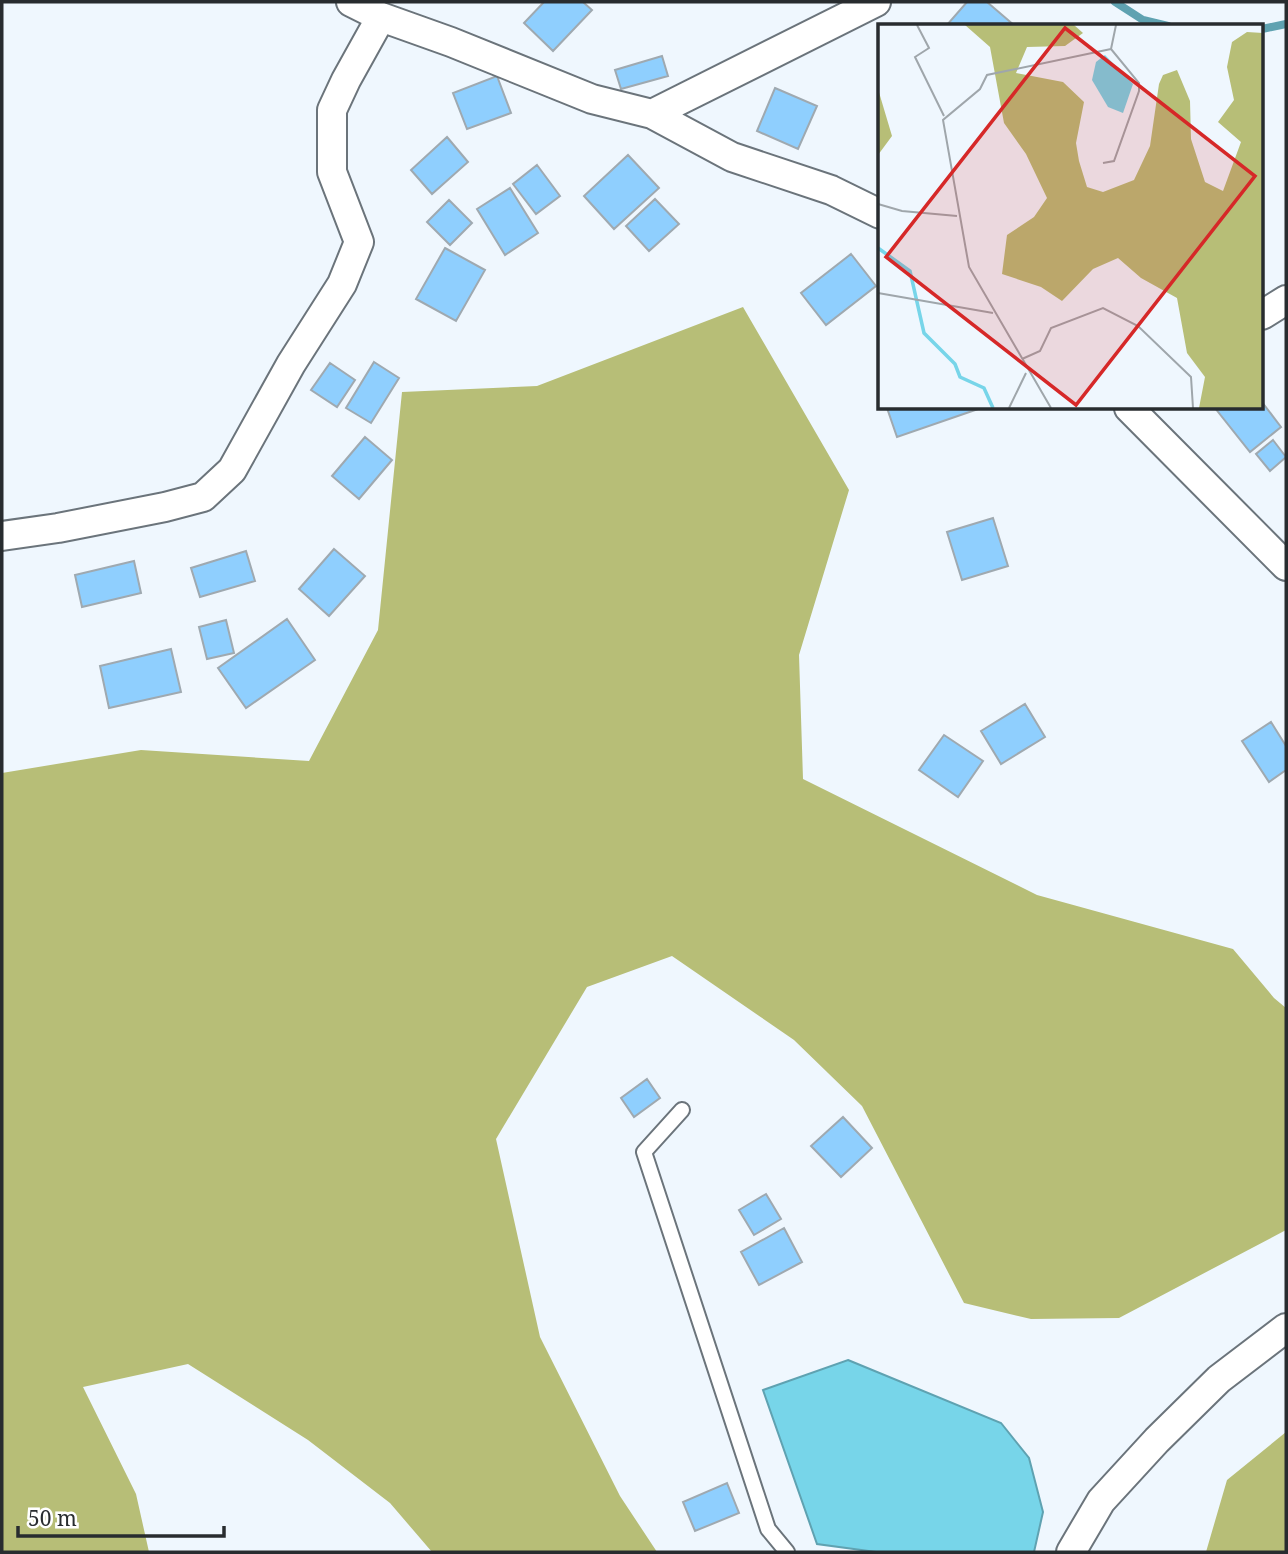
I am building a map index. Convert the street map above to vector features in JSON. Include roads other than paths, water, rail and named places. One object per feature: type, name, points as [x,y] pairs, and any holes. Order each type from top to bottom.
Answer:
[{"type":"street","points":[[351,2],[381,17],[592,99],[652,114],[733,157],[831,190],[878,213]]},
{"type":"street","points":[[652,114],[876,2]]},
{"type":"street","points":[[2,536],[58,528],[203,497],[232,470],[291,364],[342,284],[359,242],[332,172],[332,110],[381,17]]},
{"type":"street","points":[[1264,314],[1286,300]]},
{"type":"street","points":[[1131,410],[1286,566]]},
{"type":"street","points":[[1071,1552],[1101,1501],[1157,1440],[1219,1379],[1286,1328]]},
{"type":"lane","points":[[682,1110],[644,1152],[768,1529],[787,1552]]},
{"type":"water","points":[[848,1360],[1001,1423],[1029,1458],[1043,1512],[1034,1552],[876,1552],[817,1544],[763,1390]]},
{"type":"waterway","points":[[1115,2],[1143,20],[1160,24]]},
{"type":"waterway","points":[[1264,29],[1286,24]]}]
